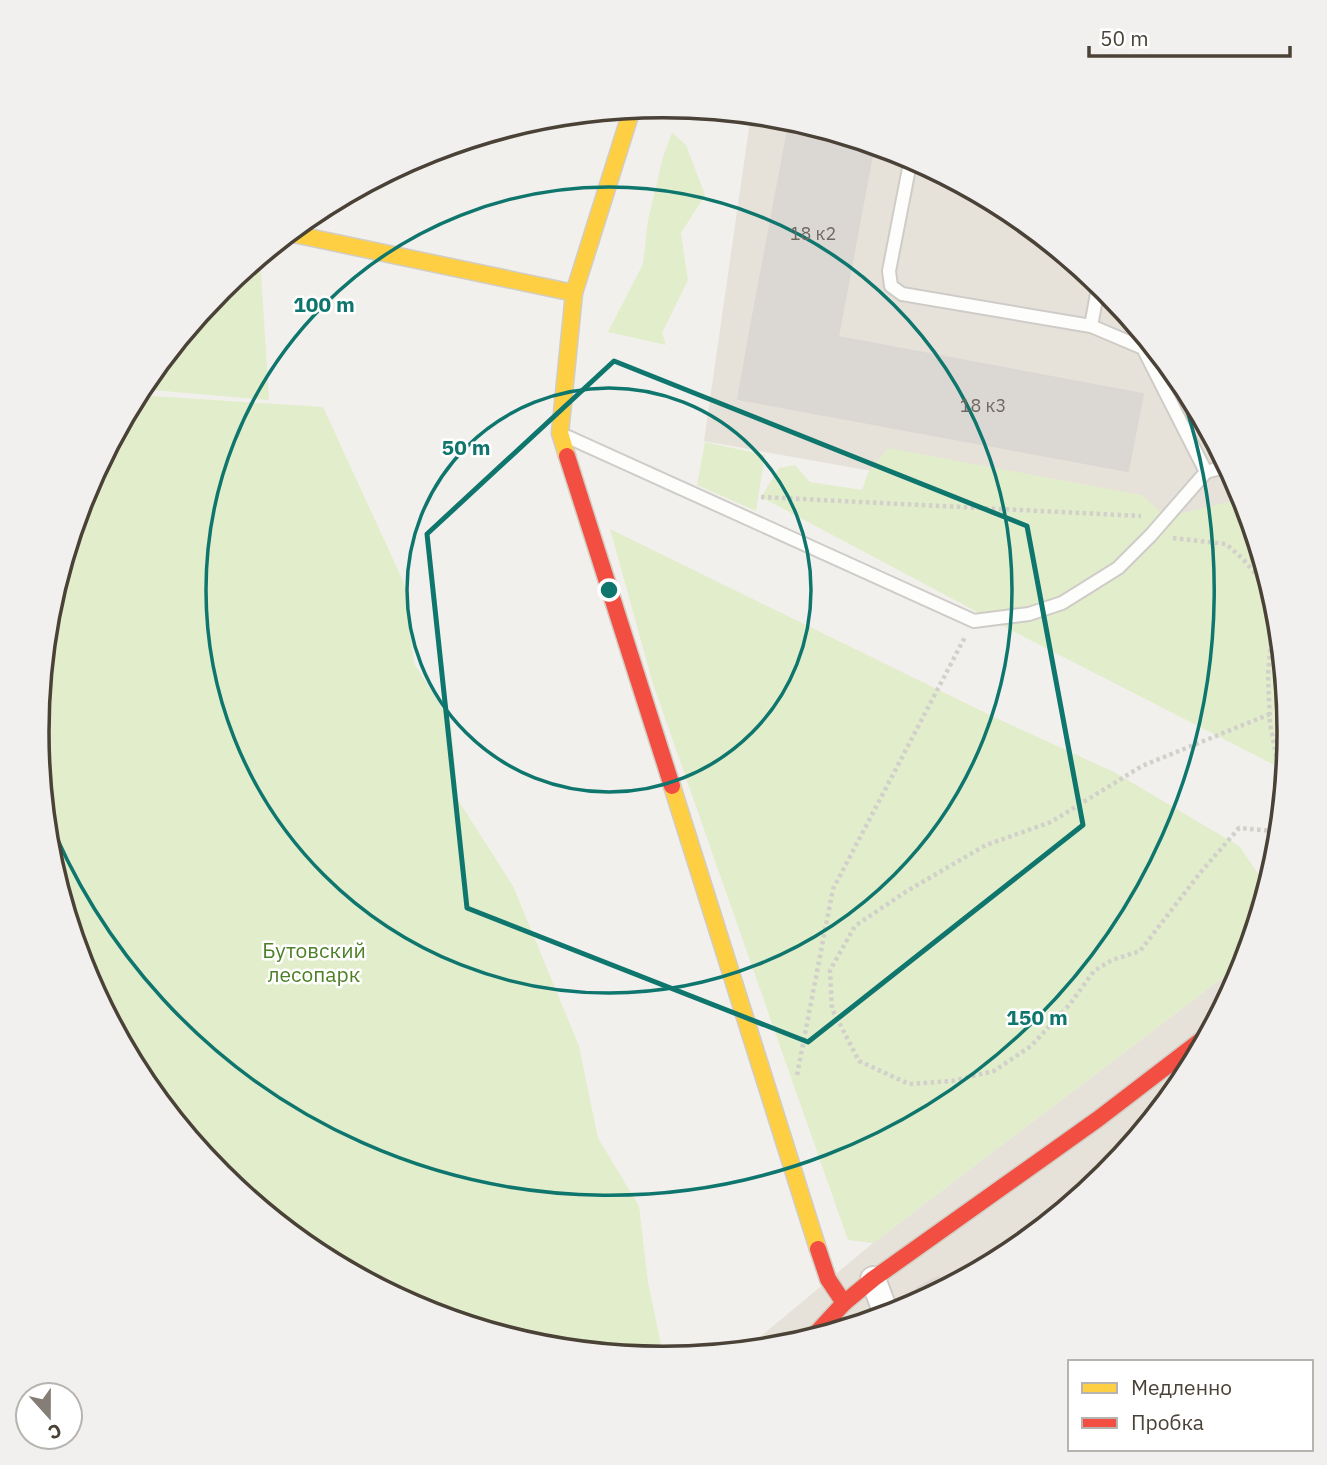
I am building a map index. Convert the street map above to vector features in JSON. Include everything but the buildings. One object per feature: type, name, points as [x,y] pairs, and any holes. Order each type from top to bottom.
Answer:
[{"type":"street","points":[[629,119],[574,293],[560,433],[828,1279],[844,1303]]},
{"type":"street","points":[[302,236],[574,293]]},
{"type":"street","points":[[823,1326],[844,1303],[873,1279],[1098,1119],[1191,1048]]},
{"type":"street","points":[[873,1279],[883,1306]]},
{"type":"lane","points":[[909,169],[888,271],[891,286],[902,294],[1091,326],[1143,348]]},
{"type":"lane","points":[[1091,326],[1096,297]]},
{"type":"lane","points":[[1143,348],[1206,472]]},
{"type":"lane","points":[[560,433],[974,621],[1029,614],[1062,603],[1118,568],[1206,472],[1218,469]]},
{"type":"path","points":[[761,497],[1167,517]]},
{"type":"path","points":[[1151,535],[1226,544],[1258,577]]},
{"type":"path","points":[[797,1075],[833,889],[974,621]]},
{"type":"path","points":[[1271,641],[1268,674],[1270,724],[1277,761]]},
{"type":"path","points":[[1270,714],[1142,766],[1051,822],[986,845],[896,898],[855,926],[842,948],[830,970],[832,1009],[859,1061],[909,1084],[952,1081],[994,1071],[1031,1045],[1070,1003],[1094,971],[1112,960],[1140,951],[1238,828],[1270,831]]},
{"type":"highlighted area","points":[[614,361],[1027,526],[1083,825],[808,1042],[467,908],[427,534]]},
{"type":"shaded area","points":[[750,124],[823,139],[899,165],[935,181],[1005,222],[1069,270],[1126,327],[1174,391],[1215,461],[1241,525],[866,470],[704,441]]},
{"type":"shaded area","points":[[1229,973],[1196,1040],[1151,1107],[1098,1167],[1038,1220],[971,1265],[899,1300],[823,1326],[757,1340],[873,1243]]},
{"type":"green space","points":[[672,133],[686,145],[705,195],[681,233],[688,280],[662,333],[666,345],[608,332],[643,264],[648,220],[663,157]]},
{"type":"green space","points":[[261,268],[269,400],[154,390],[201,327]]},
{"type":"green space","name":"Бутовский лесопарк","points":[[150,396],[323,407],[404,583],[414,663],[451,723],[458,800],[513,886],[579,1046],[598,1138],[639,1206],[648,1282],[661,1347],[583,1342],[504,1326],[428,1300],[392,1284],[322,1243],[258,1195],[201,1138],[176,1107],[131,1040],[96,968],[70,892],[54,813],[50,773],[50,692],[61,613],[82,535],[112,461]]},
{"type":"green space","points":[[705,442],[765,455],[756,511],[697,485]]},
{"type":"green space","points":[[888,448],[1141,495],[1167,517],[1232,501],[1257,573],[1273,652],[1277,692],[1277,766],[1028,639],[761,497],[779,468],[795,465],[810,482],[862,490],[868,473]]},
{"type":"green space","points":[[610,529],[996,718],[1114,772],[1239,846],[1260,877],[1229,973],[873,1243],[848,1240],[653,684]]},
{"type":"traffic: slow","points":[[567,456],[560,433],[574,293],[629,119]]},
{"type":"traffic: slow","points":[[302,236],[574,293]]},
{"type":"traffic: slow","points":[[672,786],[818,1249]]},
{"type":"traffic: jam","points":[[567,456],[672,786]]},
{"type":"traffic: jam","points":[[844,1303],[873,1279],[1098,1119],[1191,1048]]},
{"type":"traffic: jam","points":[[818,1249],[828,1279],[844,1303],[823,1326]]}]
